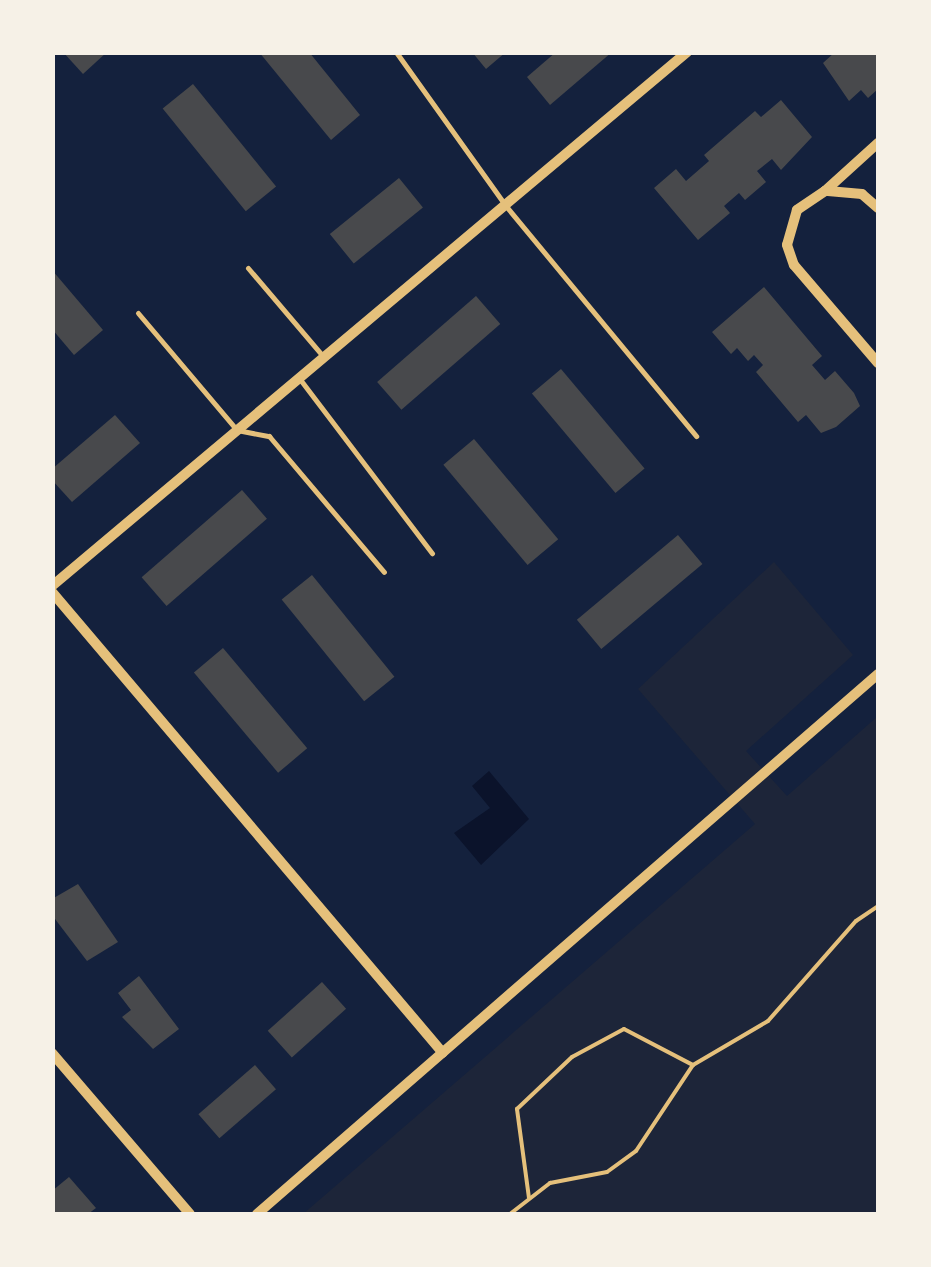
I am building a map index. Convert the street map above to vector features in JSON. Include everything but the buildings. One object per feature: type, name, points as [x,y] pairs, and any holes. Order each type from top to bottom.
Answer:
[{"type":"street","points":[[443,1052],[52,589],[687,52]]},
{"type":"street","points":[[878,143],[825,191],[797,210],[789,226],[792,260],[878,364]]},
{"type":"street","points":[[825,191],[862,194],[878,208]]},
{"type":"street","points":[[257,1214],[878,674]]},
{"type":"street","points":[[52,1053],[190,1214]]},
{"type":"lane","points":[[396,52],[505,205],[696,436]]},
{"type":"lane","points":[[248,268],[324,358]]},
{"type":"lane","points":[[138,313],[238,430],[269,436],[384,572]]},
{"type":"lane","points":[[299,378],[432,553]]},
{"type":"path","points":[[510,1214],[550,1183],[607,1172],[636,1151],[694,1065],[768,1021],[856,921],[878,906]]},
{"type":"path","points":[[529,1198],[516,1109],[572,1057],[624,1029],[694,1065]]},
{"type":"shaded area","points":[[774,562],[853,655],[746,751],[787,796],[878,716],[878,1214],[303,1214],[755,824],[638,689]]},
{"type":"shaded area","points":[[489,771],[529,819],[481,865],[454,833],[490,808],[472,786]]}]
